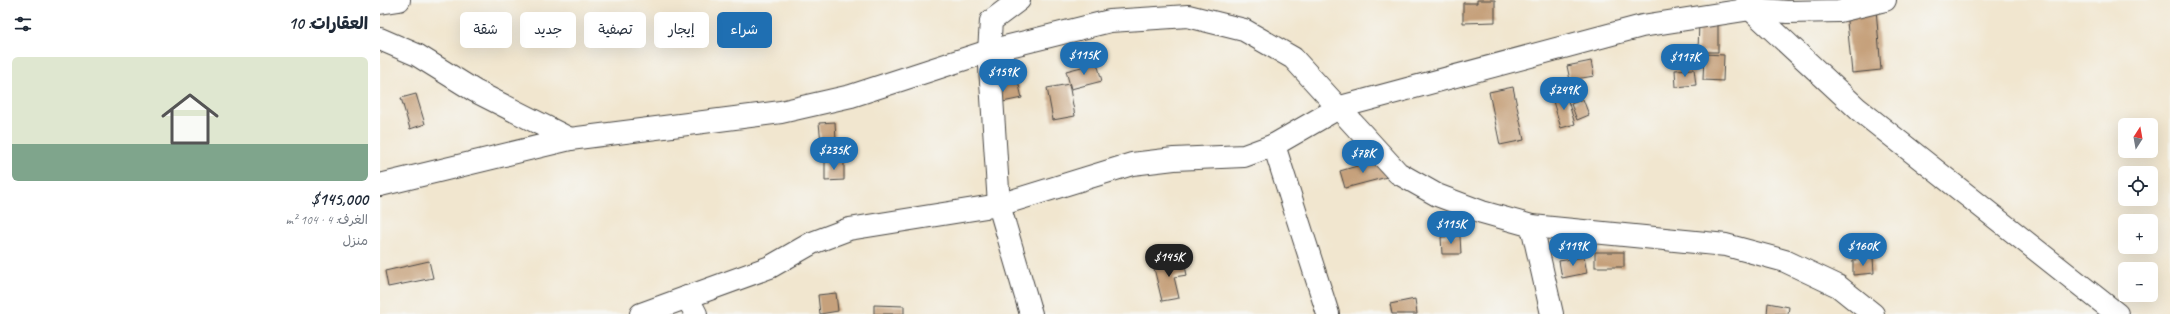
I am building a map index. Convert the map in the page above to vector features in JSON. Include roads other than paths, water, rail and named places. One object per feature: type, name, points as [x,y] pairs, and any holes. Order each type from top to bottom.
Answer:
[{"type":"street","points":[[380,3],[399,0]]},
{"type":"street","points":[[1019,0],[991,21],[989,51],[999,205],[1031,314]]},
{"type":"street","points":[[641,314],[691,305],[770,267],[812,243],[849,229],[999,205],[1132,164],[1174,159],[1244,156],[1274,145],[1340,107],[1642,26],[1746,5],[1787,12],[1839,11],[1886,0]]},
{"type":"street","points":[[1746,5],[1858,110],[2117,314]]},
{"type":"street","points":[[380,185],[570,139],[781,112],[851,96],[989,51],[1110,21],[1188,16],[1244,30],[1293,58],[1340,107],[1398,173],[1437,196],[1482,212],[1532,226],[1726,245],[1785,261],[1838,286],[1873,314]]},
{"type":"street","points":[[380,39],[417,55],[475,91],[570,139]]},
{"type":"street","points":[[1274,145],[1328,314]]},
{"type":"street","points":[[1532,226],[1552,314]]}]
